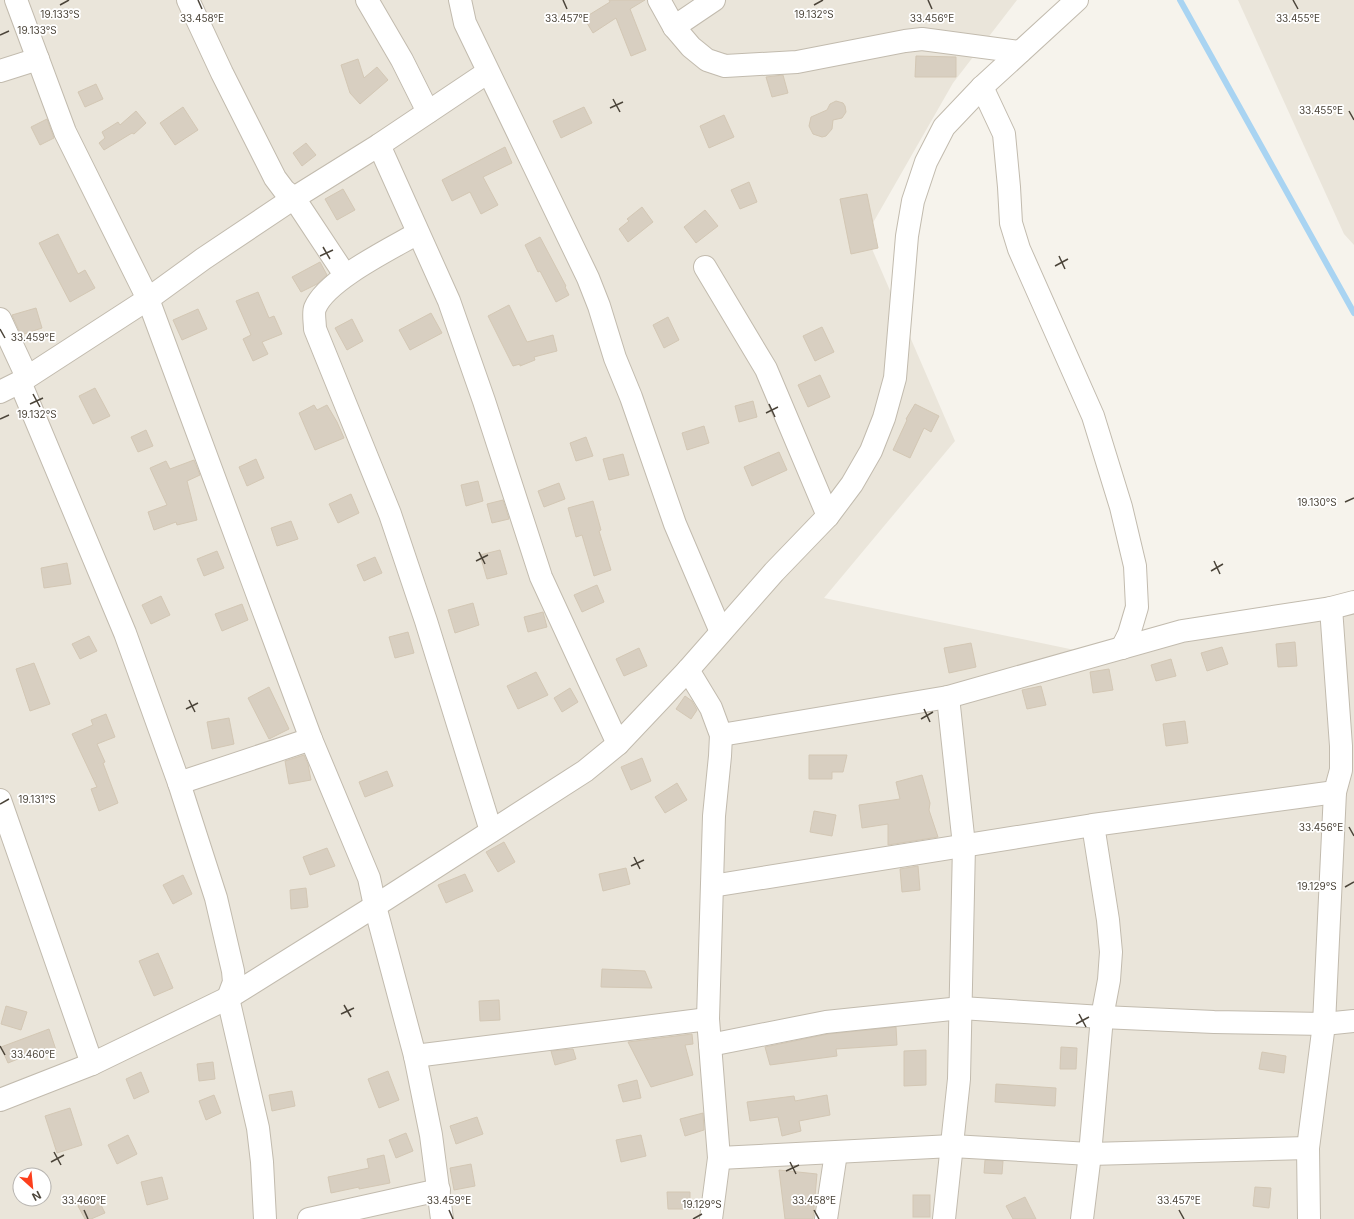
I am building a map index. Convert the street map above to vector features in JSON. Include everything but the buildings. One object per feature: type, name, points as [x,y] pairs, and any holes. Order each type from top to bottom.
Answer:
[{"type":"street","points":[[16,0],[65,132],[148,299],[311,739],[369,878],[415,1056],[431,1135],[442,1219]]},
{"type":"street","points":[[188,0],[222,73],[275,178],[284,190],[294,198],[345,275]]},
{"type":"street","points":[[367,0],[402,60],[428,112]]},
{"type":"street","points":[[460,0],[465,23],[588,278],[599,306],[614,358],[631,397],[675,524],[722,632]]},
{"type":"street","points":[[658,0],[674,27],[691,48],[706,60],[725,66],[797,62],[922,39],[1020,52]]},
{"type":"street","points":[[674,27],[714,0]]},
{"type":"street","points":[[0,1100],[92,1064],[228,998],[586,771],[618,744],[688,670],[774,572],[828,516],[852,484],[867,458],[884,418],[895,378],[907,236],[913,201],[926,162],[944,127],[982,87],[1077,0]]},
{"type":"street","points":[[0,71],[38,59]]},
{"type":"street","points":[[0,392],[23,380],[148,299],[203,259],[294,198],[379,145],[488,72]]},
{"type":"street","points":[[982,87],[1004,134],[1010,187],[1011,223],[1019,249],[1093,416],[1122,507],[1135,566],[1137,607],[1129,634],[1122,648]]},
{"type":"street","points":[[379,145],[449,301],[484,401],[541,577],[618,744]]},
{"type":"street","points":[[418,232],[345,275],[324,293],[315,308],[315,329],[390,514],[426,621],[491,832]]},
{"type":"street","points":[[705,267],[766,369],[828,516]]},
{"type":"street","points":[[0,319],[125,633],[179,783],[216,898],[233,971],[234,982],[228,998],[258,1128],[262,1162],[265,1219]]},
{"type":"street","points":[[721,735],[948,697],[1182,631],[1331,608],[1354,602]]},
{"type":"street","points":[[1309,1219],[1308,1148],[1324,1024],[1335,792],[1341,770],[1341,746],[1331,608]]},
{"type":"street","points":[[688,670],[712,708],[721,735],[714,816],[708,1019],[719,1158],[711,1219]]},
{"type":"street","points":[[944,1219],[959,1080],[964,845],[948,697]]},
{"type":"street","points":[[179,783],[311,739]]},
{"type":"street","points":[[712,886],[1093,825],[1335,792]]},
{"type":"street","points":[[0,800],[92,1064]]},
{"type":"street","points":[[1082,1219],[1090,1154],[1102,1017],[1109,980],[1111,952],[1108,920],[1093,825]]},
{"type":"street","points":[[710,1045],[826,1022],[961,1008],[1214,1022],[1324,1024],[1354,1022]]},
{"type":"street","points":[[415,1056],[708,1019]]},
{"type":"street","points":[[719,1158],[952,1146],[1090,1154],[1308,1148]]},
{"type":"street","points":[[826,1219],[836,1153]]},
{"type":"street","points":[[309,1219],[439,1190]]},
{"type":"shaded area","points":[[0,0],[1017,0],[953,83],[866,235],[955,441],[824,598],[1089,653],[1354,606],[1354,1219],[0,1219]]},
{"type":"shaded area","points":[[1238,0],[1354,0],[1354,245],[1344,234]]},
{"type":"waterway","points":[[1180,0],[1354,313]]}]
